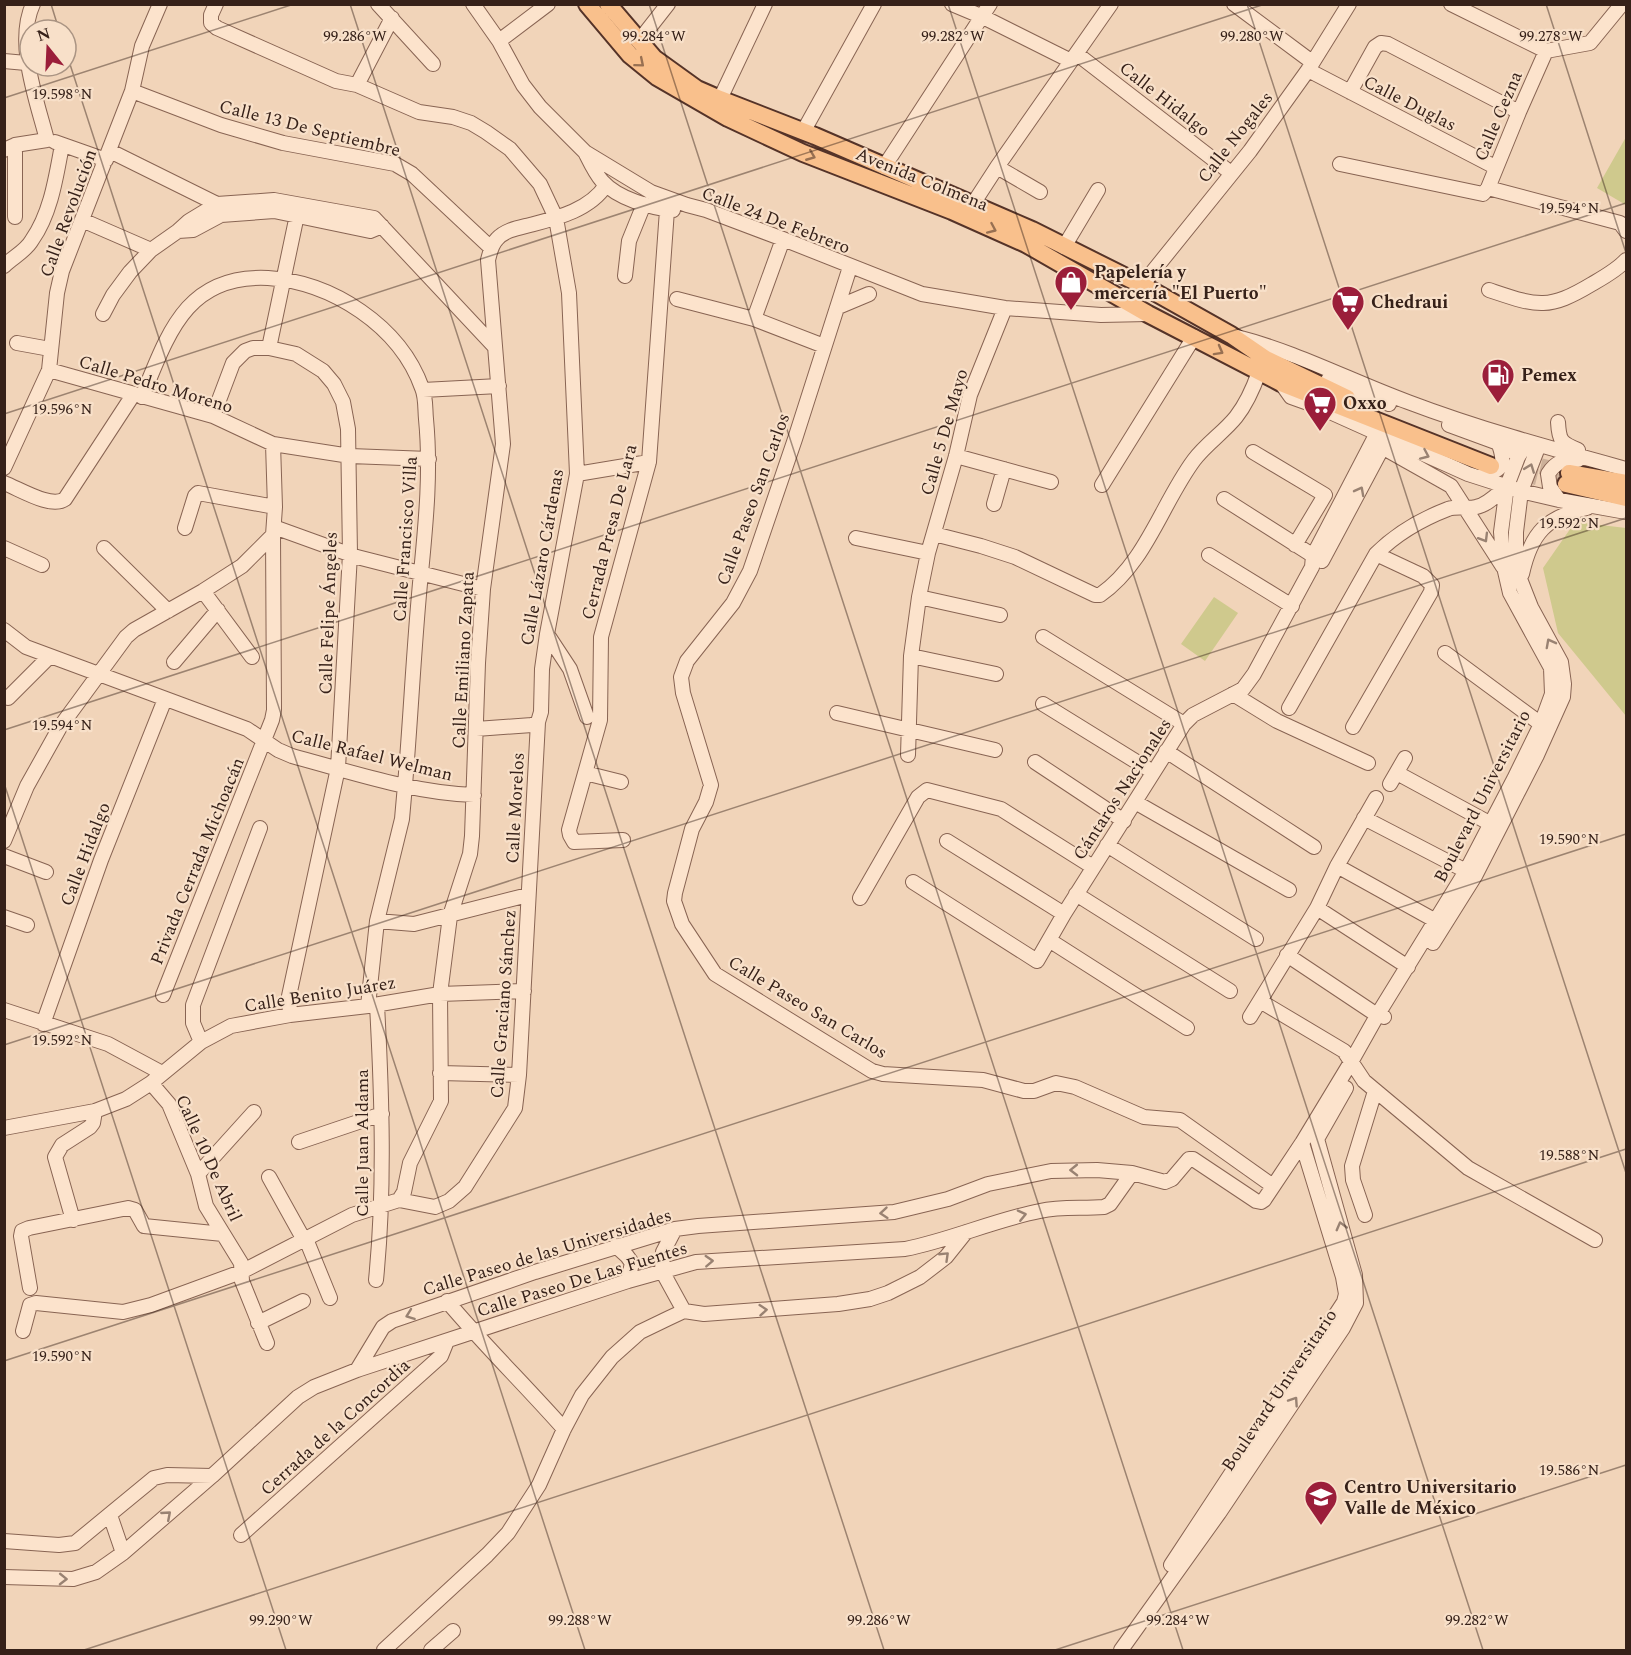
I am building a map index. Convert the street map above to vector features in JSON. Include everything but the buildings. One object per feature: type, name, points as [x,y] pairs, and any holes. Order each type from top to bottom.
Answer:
[{"type":"main road","name":"Avenida Colmena","points":[[587,4],[602,25],[630,55],[657,77],[717,113],[803,153],[952,211],[1026,244],[1148,314],[1194,337],[1263,359]]},
{"type":"main road","name":"Avenida Colmena","points":[[608,4],[639,41],[666,67],[697,89],[1032,230],[1142,285],[1231,335],[1263,359]]},
{"type":"main road","points":[[1263,359],[1281,382],[1494,454]]},
{"type":"main road","points":[[1263,359],[1415,429],[1494,454]]},
{"type":"main road","points":[[1626,483],[1567,479],[1626,498]]},
{"type":"street","name":"Calle Revolución","points":[[4,468],[49,370],[62,271],[132,91],[142,46],[160,4]]},
{"type":"street","points":[[216,4],[211,15],[211,23],[217,28],[336,81],[357,85],[419,112],[453,117],[471,123],[486,132],[510,149],[540,184],[556,218]]},
{"type":"street","points":[[378,4],[433,64]]},
{"type":"street","name":"Calle 24 De Febrero","points":[[473,4],[499,41],[529,95],[585,152],[651,192],[706,210],[922,294],[1005,308],[1079,314],[1148,314]]},
{"type":"street","points":[[499,41],[548,4]]},
{"type":"street","points":[[639,41],[668,4]]},
{"type":"street","points":[[720,99],[765,4]]},
{"type":"street","points":[[803,132],[874,4]]},
{"type":"street","name":"Calle Hidalgo","points":[[952,4],[1074,57],[1231,173]]},
{"type":"street","points":[[884,167],[990,4]]},
{"type":"street","points":[[973,204],[1111,4]]},
{"type":"street","points":[[1234,4],[1310,66]]},
{"type":"street","name":"Calle Nogales","points":[[1142,285],[1250,151],[1310,66],[1349,4]]},
{"type":"street","points":[[1451,4],[1546,51],[1590,43],[1622,4]]},
{"type":"street","points":[[357,85],[392,18]]},
{"type":"street","points":[[1350,92],[1375,46],[1381,43],[1388,44],[1519,111]]},
{"type":"street","name":"Calle Cezna","points":[[1486,191],[1546,51]]},
{"type":"street","name":"Calle Duglas","points":[[1310,66],[1350,92],[1495,167]]},
{"type":"street","points":[[30,78],[47,140]]},
{"type":"street","name":"Calle 13 De Septiembre","points":[[132,91],[221,125],[272,140],[395,164],[412,174],[491,248]]},
{"type":"street","points":[[15,217],[10,147],[47,140],[108,155],[218,204]]},
{"type":"street","points":[[4,266],[32,241],[41,223],[52,197],[62,145]]},
{"type":"street","points":[[585,152],[606,185],[644,204],[684,212],[706,210]]},
{"type":"street","points":[[1340,164],[1486,191],[1620,223],[1626,231]]},
{"type":"street","points":[[997,167],[1040,192]]},
{"type":"street","points":[[491,248],[497,238],[507,231],[556,218],[585,206],[599,196],[606,185]]},
{"type":"street","points":[[1064,247],[1098,190]]},
{"type":"street","points":[[103,314],[113,295],[130,272],[151,250],[189,221],[218,204],[274,200],[374,218],[494,346]]},
{"type":"street","points":[[625,276],[628,241],[644,204]]},
{"type":"street","name":"Cerrada Presa De Lara","points":[[623,840],[579,843],[571,839],[570,830],[585,773],[594,719],[601,637],[649,462],[667,210]]},
{"type":"street","points":[[178,231],[193,230],[215,218],[229,214],[274,211],[370,231],[382,226]]},
{"type":"street","points":[[269,348],[297,215]]},
{"type":"street","name":"Calle Lázaro Cárdenas","points":[[538,722],[541,712],[542,669],[547,634],[577,474],[569,293],[556,218]]},
{"type":"street","points":[[82,220],[151,250]]},
{"type":"street","points":[[754,319],[783,239]]},
{"type":"street","name":"Calle Emiliano Zapata","points":[[399,1200],[404,1192],[410,1163],[441,1101],[440,994],[450,916],[470,854],[483,589],[503,444],[488,273],[491,248]]},
{"type":"street","points":[[1489,290],[1515,299],[1549,304],[1573,296],[1619,268],[1626,260]]},
{"type":"street","name":"Calle Paseo San Carlos","points":[[850,267],[795,439],[743,588],[726,614],[694,650],[683,670],[681,683],[683,693],[711,785],[706,802],[692,829],[675,893],[676,906],[682,924],[697,949],[720,977],[872,1071],[883,1074],[983,1080],[1013,1089],[1034,1091],[1056,1083],[1067,1084],[1144,1118],[1180,1120],[1273,1186]]},
{"type":"street","name":"Calle Francisco Villa","points":[[4,483],[51,503],[59,503],[65,499],[138,396],[181,314],[205,291],[237,279],[285,279],[319,290],[353,305],[398,344],[423,390],[429,459],[427,528],[421,573],[402,819],[377,921],[373,1005]]},
{"type":"street","points":[[838,308],[869,294]]},
{"type":"street","points":[[677,299],[754,319],[824,346]]},
{"type":"street","name":"Calle 5 De Mayo","points":[[908,755],[911,656],[928,553],[956,456],[970,395],[1005,308]]},
{"type":"street","points":[[1102,485],[1194,337]]},
{"type":"street","points":[[17,343],[50,349]]},
{"type":"street","name":"Calle Felipe Ángeles","points":[[213,416],[233,363],[245,351],[253,348],[269,348],[296,354],[323,371],[334,384],[345,411],[348,429],[350,554],[338,768],[290,996],[290,1015]]},
{"type":"street","points":[[934,534],[1015,557],[1095,595],[1100,595],[1118,580],[1150,536],[1194,460],[1235,418],[1249,398],[1263,359],[1409,403],[1533,444],[1626,469]]},
{"type":"street","name":"Calle Pedro Moreno","points":[[49,370],[213,416],[273,444],[350,456],[429,459]]},
{"type":"street","points":[[1281,382],[1291,397],[1380,440],[1468,474],[1521,491],[1626,512]]},
{"type":"street","points":[[423,390],[499,386]]},
{"type":"street","points":[[1558,422],[1559,437],[1562,442],[1596,461]]},
{"type":"street","points":[[1468,474],[1482,475],[1496,472],[1503,460],[1494,454],[1491,429]]},
{"type":"street","points":[[1380,440],[1446,481],[1466,507],[1504,567]]},
{"type":"street","name":"Cántaros Nacionales","points":[[913,882],[1037,960],[1184,724],[1193,715],[1243,689],[1254,674],[1380,440]]},
{"type":"street","name":"Privada Cerrada Michoacán","points":[[163,994],[264,741],[274,710],[273,444]]},
{"type":"street","name":"Boulevard Universitario","points":[[1121,1650],[1154,1605],[1149,1600],[1272,1423],[1343,1328],[1356,1304],[1355,1275],[1317,1139],[1408,967],[1466,871],[1491,824],[1541,724],[1552,694],[1551,668],[1510,593],[1504,567],[1501,532],[1507,486],[1518,458],[1533,444]]},
{"type":"street","name":"Boulevard Universitario","points":[[1381,1016],[1475,876],[1537,755],[1563,697],[1561,662],[1531,607],[1520,579],[1516,558],[1516,532],[1521,491],[1533,444]]},
{"type":"street","points":[[1494,454],[1509,447],[1518,458]]},
{"type":"street","points":[[1253,452],[1325,495],[1295,545]]},
{"type":"street","points":[[956,456],[1051,482]]},
{"type":"street","points":[[1559,500],[1552,492],[1547,479],[1555,464],[1566,460],[1596,461]]},
{"type":"street","points":[[577,474],[649,462]]},
{"type":"street","points":[[994,504],[1004,470]]},
{"type":"street","points":[[1289,708],[1376,554],[1397,535],[1424,520],[1450,508],[1473,508],[1483,504],[1507,486]]},
{"type":"street","points":[[184,528],[198,493],[275,507]]},
{"type":"street","points":[[1224,499],[1316,561]]},
{"type":"street","points":[[1520,579],[1529,548],[1548,522],[1568,513],[1593,507]]},
{"type":"street","points":[[4,841],[27,786],[60,727],[126,637],[242,566],[273,531],[483,589]]},
{"type":"street","points":[[855,538],[928,553]]},
{"type":"street","points":[[4,548],[42,564]]},
{"type":"street","points":[[104,548],[168,610]]},
{"type":"street","points":[[1353,727],[1428,599],[1432,585],[1423,576],[1376,554]]},
{"type":"street","points":[[1209,555],[1292,606]]},
{"type":"street","points":[[203,591],[252,657]]},
{"type":"street","points":[[919,597],[1000,615]]},
{"type":"street","points":[[174,662],[218,610]]},
{"type":"street","name":"Calle Rafael Welman","points":[[4,630],[26,647],[247,729],[278,750],[292,756],[405,785],[451,794],[474,795]]},
{"type":"street","points":[[547,634],[570,669],[594,719]]},
{"type":"street","points":[[1043,637],[1184,724]]},
{"type":"street","points":[[1445,653],[1541,724]]},
{"type":"street","points":[[911,656],[996,674]]},
{"type":"street","points":[[8,698],[49,657]]},
{"type":"street","points":[[1233,694],[1277,721],[1368,763]]},
{"type":"street","name":"Calle Hidalgo","points":[[43,1024],[101,860],[165,699]]},
{"type":"street","points":[[1043,704],[1153,772]]},
{"type":"street","points":[[837,713],[995,750]]},
{"type":"street","points":[[476,729],[532,725],[538,722]]},
{"type":"street","name":"Calle Morelos","points":[[528,895],[538,722]]},
{"type":"street","points":[[1166,751],[1314,847]]},
{"type":"street","points":[[1405,758],[1394,778],[1491,824]]},
{"type":"street","points":[[1035,762],[1124,821]]},
{"type":"street","points":[[585,773],[621,782]]},
{"type":"street","points":[[860,898],[918,797],[927,790],[1001,808],[1094,867]]},
{"type":"street","points":[[1250,1017],[1317,908],[1337,866],[1377,798]]},
{"type":"street","points":[[1135,801],[1289,890]]},
{"type":"street","points":[[1364,819],[1466,871]]},
{"type":"street","points":[[201,1042],[193,1023],[193,1005],[260,828]]},
{"type":"street","points":[[947,841],[1064,914]]},
{"type":"street","points":[[1107,845],[1257,939]]},
{"type":"street","points":[[4,856],[46,872]]},
{"type":"street","points":[[1337,866],[1436,921]]},
{"type":"street","points":[[1076,894],[1230,991]]},
{"type":"street","points":[[377,921],[414,924],[528,895]]},
{"type":"street","name":"Calle Graciano Sánchez","points":[[399,1200],[435,1207],[449,1201],[465,1186],[515,1108],[519,1075],[528,895]]},
{"type":"street","points":[[1317,908],[1408,967]]},
{"type":"street","points":[[4,917],[27,926]]},
{"type":"street","points":[[1049,940],[1187,1028]]},
{"type":"street","points":[[1287,955],[1381,1016]]},
{"type":"street","name":"Calle Benito Juárez","points":[[4,1128],[95,1110],[126,1099],[157,1078],[201,1042],[231,1026],[290,1015],[440,994],[524,991]]},
{"type":"street","points":[[1260,1001],[1344,1051],[1375,1091],[1468,1168],[1595,1240]]},
{"type":"street","name":"Calle Juan Aldama","points":[[373,1005],[382,1114],[381,1206],[376,1280]]},
{"type":"street","points":[[4,1010],[108,1044],[157,1078]]},
{"type":"street","name":"Boulevard Universitario","points":[[1272,1423],[1341,1309],[1346,1294],[1343,1277],[1302,1143],[1354,1066]]},
{"type":"street","points":[[440,1073],[519,1075]]},
{"type":"street","name":"Calle 10 De Abril","points":[[157,1078],[198,1174],[206,1206],[241,1263],[242,1281],[267,1343]]},
{"type":"street","points":[[1365,1215],[1353,1180],[1352,1166],[1375,1091]]},
{"type":"street","points":[[73,1220],[55,1157],[62,1145],[90,1127],[95,1110]]},
{"type":"street","points":[[198,1174],[254,1112]]},
{"type":"street","points":[[299,1142],[382,1114]]},
{"type":"street","points":[[1273,1186],[1302,1143],[1317,1139]]},
{"type":"street","name":"Calle Paseo de las Universidades","points":[[357,1370],[383,1327],[392,1321],[616,1246],[675,1229],[894,1212],[948,1199],[988,1184],[1051,1171],[1096,1170],[1132,1173],[1166,1182],[1172,1179],[1189,1159],[1193,1159],[1256,1201],[1264,1200],[1273,1186]]},
{"type":"street","name":"Calle Paseo De Las Fuentes","points":[[4,1577],[73,1579],[96,1572],[123,1553],[212,1476],[298,1397],[314,1387],[357,1370],[628,1281],[696,1262],[906,1249],[928,1245],[998,1221],[1039,1211],[1060,1207],[1104,1207],[1110,1204],[1132,1173]]},
{"type":"street","points":[[269,1177],[305,1240],[330,1298]]},
{"type":"street","points":[[23,1331],[30,1305],[36,1303],[123,1312],[152,1305],[241,1272],[352,1215],[399,1200]]},
{"type":"street","points":[[30,1288],[21,1236],[22,1232],[29,1228],[128,1208],[135,1210],[144,1226],[223,1234]]},
{"type":"street","points":[[675,1229],[663,1252],[662,1271],[684,1311]]},
{"type":"street","points":[[384,1650],[488,1556],[508,1533],[539,1485],[564,1429],[587,1387],[622,1347],[640,1332],[684,1311],[704,1314],[838,1304],[870,1299],[920,1277],[946,1257],[966,1232]]},
{"type":"street","points":[[616,1246],[632,1263],[628,1281]]},
{"type":"street","points":[[447,1301],[564,1429]]},
{"type":"street","points":[[258,1323],[303,1302]]},
{"type":"street","name":"Cerrada de la Concordia","points":[[241,1535],[441,1356],[447,1341]]},
{"type":"street","points":[[4,1541],[68,1544],[81,1539],[154,1478],[167,1475],[212,1476]]},
{"type":"street","points":[[110,1515],[123,1553]]},
{"type":"street","points":[[431,1650],[453,1631]]},
{"type":"shaded area","points":[[1626,137],[1626,205],[1597,188]]},
{"type":"shaded area","points":[[1575,522],[1626,528],[1626,716],[1558,633],[1543,568]]},
{"type":"shaded area","points":[[1214,597],[1238,613],[1205,661],[1181,644]]},
{"type":"tunnel","points":[[1494,455],[1569,473]]},
{"type":"tunnel","points":[[1498,468],[1566,484]]},
{"type":"place","name":"Papelería y mercería \"El Puerto\"","points":[[1071,311]]},
{"type":"place","name":"Chedraui","points":[[1348,331]]},
{"type":"place","name":"Pemex","points":[[1498,404]]},
{"type":"place","name":"Oxxo","points":[[1320,432]]},
{"type":"place","name":"Centro Universitario Valle de México","points":[[1321,1526]]}]
